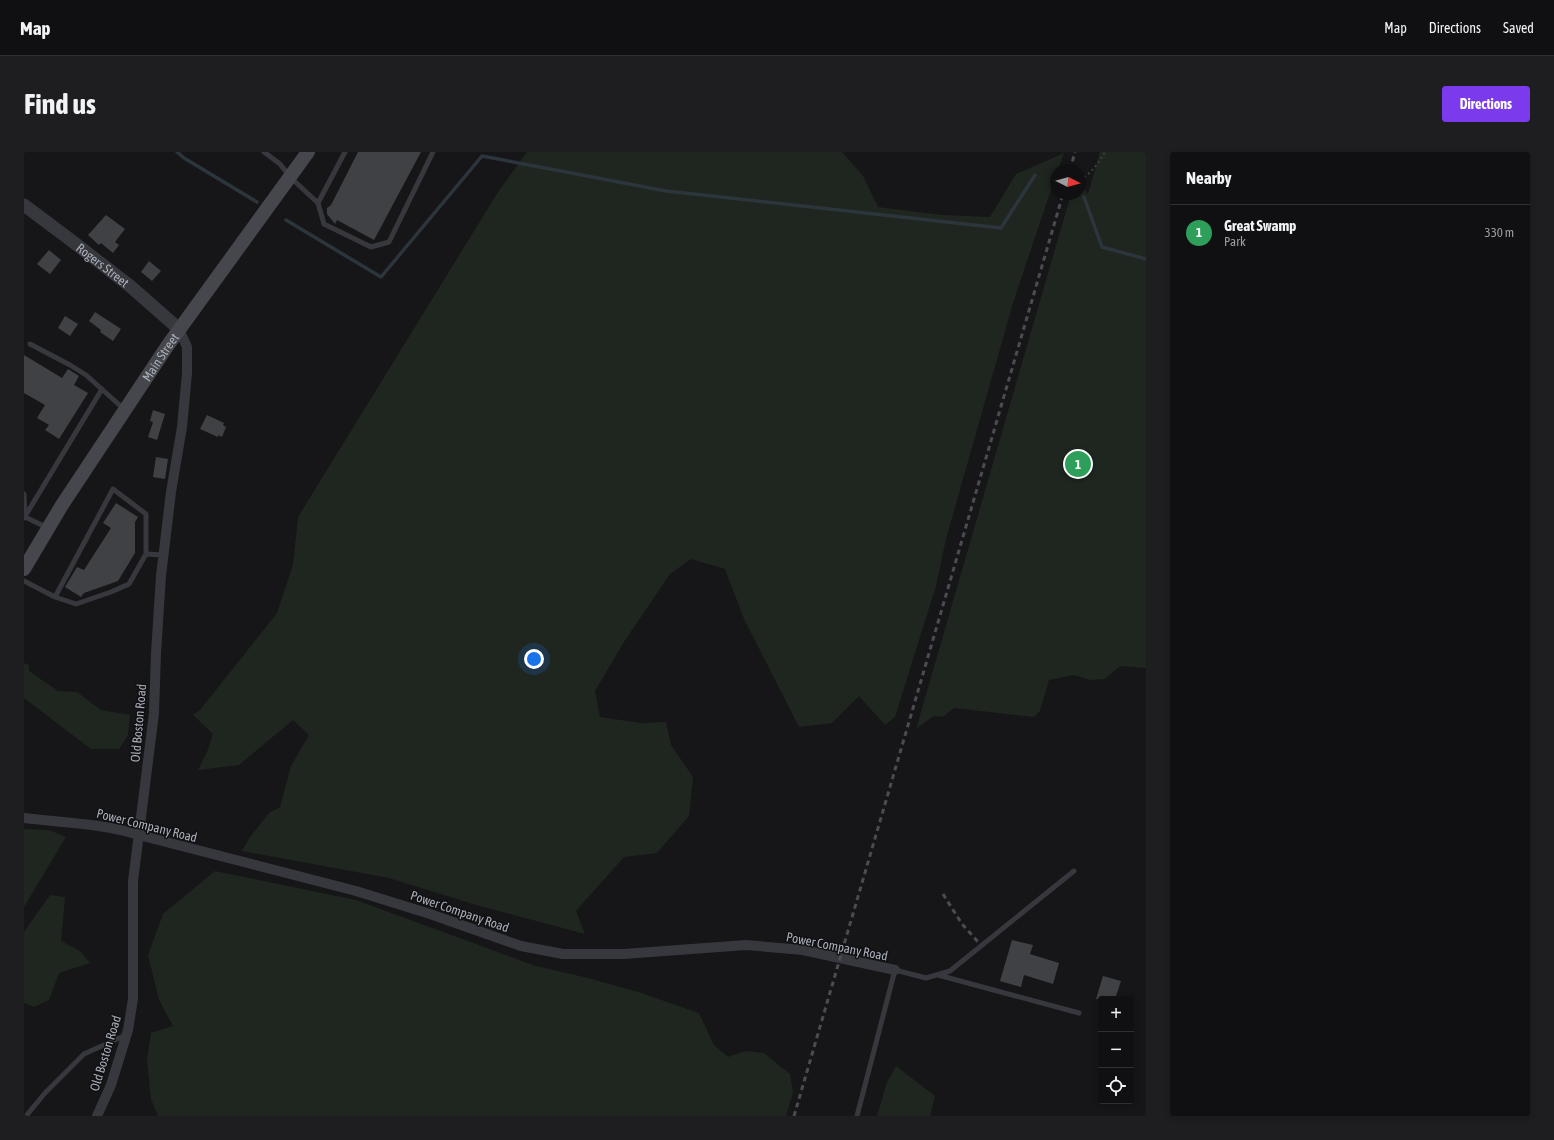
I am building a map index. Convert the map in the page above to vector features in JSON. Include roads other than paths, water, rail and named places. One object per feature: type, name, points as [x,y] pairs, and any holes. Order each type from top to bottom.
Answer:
[{"type":"main road","name":"Main Street","points":[[24,569],[62,505],[179,329],[308,152]]},
{"type":"street","name":"Rogers Street","points":[[24,205],[130,286],[179,329]]},
{"type":"street","name":"Old Boston Road","points":[[98,1116],[111,1085],[127,1035],[134,999],[133,881],[154,713],[156,653],[164,555],[171,492],[182,427],[187,373],[187,347],[179,329]]},
{"type":"street","name":"Power Company Road","points":[[24,818],[91,824],[121,830],[356,891],[430,914],[521,946],[563,954],[624,954],[746,945],[803,950],[895,970]]},
{"type":"lane","points":[[264,152],[280,164],[290,177],[318,203],[324,224],[371,247],[389,242],[433,152]]},
{"type":"lane","points":[[318,203],[346,152]]},
{"type":"lane","points":[[30,344],[86,375],[125,410]]},
{"type":"lane","points":[[24,517],[102,389]]},
{"type":"lane","points":[[24,581],[55,597],[76,604],[129,584],[146,554],[146,514],[113,490],[55,597]]},
{"type":"lane","points":[[24,494],[24,517]]},
{"type":"lane","points":[[24,517],[48,528]]},
{"type":"lane","points":[[146,554],[164,555]]},
{"type":"lane","points":[[857,1116],[895,970],[926,978],[950,971],[1074,871]]},
{"type":"lane","points":[[937,974],[1079,1013]]},
{"type":"lane","points":[[26,1116],[45,1093],[84,1054],[127,1035]]},
{"type":"waterway","points":[[177,152],[184,158],[257,202]]},
{"type":"waterway","points":[[286,220],[381,277],[482,156],[666,191],[1001,228],[1035,175]]},
{"type":"waterway","points":[[1085,200],[1102,247],[1146,259]]},
{"type":"railway","points":[[1072,164],[1075,152]]},
{"type":"railway","points":[[794,1116],[1061,200]]},
{"type":"railway","points":[[943,894],[962,924],[979,943]]},
{"type":"place","name":"Great Swamp","points":[[1078,464]]}]
